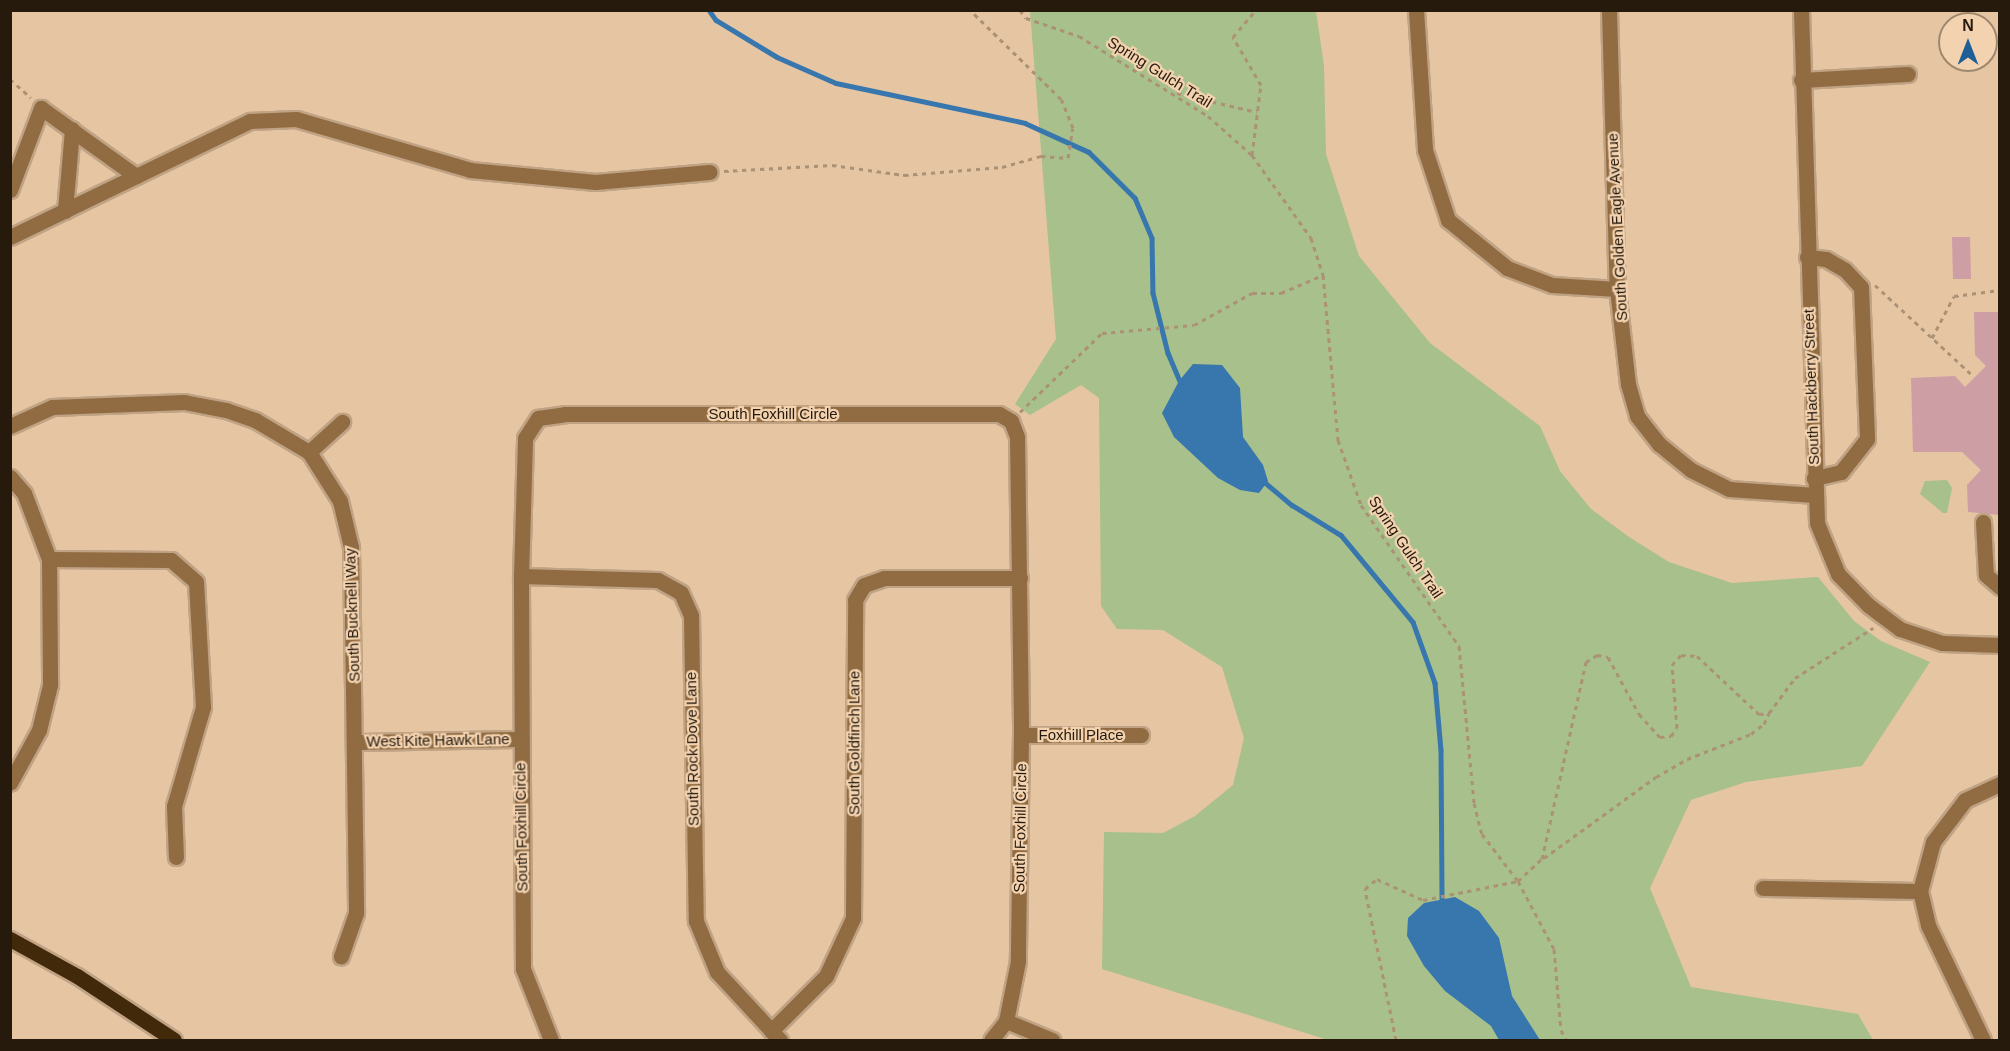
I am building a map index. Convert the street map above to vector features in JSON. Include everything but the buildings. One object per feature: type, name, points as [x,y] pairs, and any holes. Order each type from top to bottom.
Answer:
[{"type":"main road","points":[[10,939],[77,976],[174,1041]]},
{"type":"street","points":[[1416,10],[1425,150],[1448,220],[1507,268],[1552,285],[1617,290]]},
{"type":"street","name":"South Golden Eagle Avenue","points":[[1609,10],[1617,290],[1628,384],[1637,416],[1659,444],[1691,470],[1729,489],[1815,495]]},
{"type":"street","name":"South Hackberry Street","points":[[1801,10],[1801,80],[1817,523],[1838,574],[1886,619],[1900,629],[1942,643],[2000,645]]},
{"type":"street","points":[[1801,80],[1908,74]]},
{"type":"street","points":[[10,190],[41,108],[136,176]]},
{"type":"street","points":[[10,237],[250,121],[296,118],[470,170],[595,182],[710,172]]},
{"type":"street","points":[[65,211],[72,129]]},
{"type":"street","points":[[1807,256],[1826,259],[1845,270],[1861,287],[1867,439],[1841,472],[1814,478]]},
{"type":"street","name":"South Bucknell Way","points":[[10,426],[52,407],[184,402],[255,420],[309,452],[340,501],[351,547],[356,742],[356,913],[341,956]]},
{"type":"street","name":"South Foxhill Circle","points":[[551,1041],[524,969],[519,739],[525,438],[538,418],[565,414],[999,414],[1011,421],[1017,437],[1021,735],[1018,961],[1006,1021],[991,1041]]},
{"type":"street","points":[[309,452],[342,422]]},
{"type":"street","points":[[10,477],[24,493],[49,559],[50,686],[39,730],[10,783]]},
{"type":"street","points":[[1983,522],[1986,575],[2000,587]]},
{"type":"street","points":[[49,559],[171,560],[196,582],[202,707],[174,806],[176,857]]},
{"type":"street","name":"South Rock Dove Lane","points":[[521,576],[658,580],[681,593],[691,615],[696,921],[717,972],[776,1036]]},
{"type":"street","name":"South Goldfinch Lane","points":[[776,1036],[826,976],[853,918],[855,600],[864,585],[884,578],[1020,578]]},
{"type":"street","name":"Foxhill Place","points":[[1021,735],[1141,735]]},
{"type":"street","name":"West Kite Hawk Lane","points":[[356,742],[519,739]]},
{"type":"street","points":[[1983,1041],[1928,925],[1920,891],[1933,842],[1965,800],[2000,784]]},
{"type":"street","points":[[1763,888],[1920,891]]},
{"type":"street","points":[[1006,1021],[1052,1041]]},
{"type":"path","points":[[710,172],[832,165],[904,175],[1002,167],[1041,156],[1068,158],[1072,134],[1061,99],[970,10]]},
{"type":"path","name":"Spring Gulch Trail","points":[[1020,10],[1026,18],[1079,36],[1175,92],[1252,155],[1311,238],[1323,275],[1338,440],[1361,505],[1459,646],[1474,803],[1482,834],[1518,881],[1554,949],[1561,1030],[1566,1041]]},
{"type":"path","points":[[1252,155],[1261,85],[1233,37],[1256,10]]},
{"type":"path","points":[[10,79],[41,108]]},
{"type":"path","points":[[1175,92],[1257,112]]},
{"type":"path","points":[[1011,421],[1102,333],[1194,325],[1252,292],[1281,292],[1323,275]]},
{"type":"path","points":[[1873,283],[1971,374]]},
{"type":"path","points":[[1932,338],[1954,296],[2000,290]]},
{"type":"path","points":[[1396,1041],[1365,890],[1377,879],[1423,900],[1518,881],[1542,859],[1656,777],[1687,759],[1751,734],[1764,724],[1769,713],[1795,678],[1886,619]]},
{"type":"path","points":[[1542,859],[1586,662],[1591,658],[1597,655],[1608,657],[1639,714],[1660,737],[1671,736],[1677,728],[1672,665],[1681,655],[1697,656],[1759,714],[1769,713]]},
{"type":"green space","points":[[1030,11],[1316,11],[1324,66],[1326,154],[1359,256],[1430,343],[1540,426],[1560,471],[1591,509],[1629,537],[1669,562],[1732,583],[1818,577],[1854,621],[1881,641],[1930,662],[1862,766],[1746,782],[1691,800],[1650,888],[1691,987],[1858,1014],[1873,1040],[1328,1040],[1102,969],[1104,832],[1163,833],[1195,816],[1233,785],[1244,738],[1222,667],[1163,630],[1117,629],[1101,606],[1099,398],[1081,385],[1030,415],[1015,404],[1056,339]]},
{"type":"green space","points":[[1947,480],[1952,488],[1947,513],[1943,513],[1920,494],[1925,481]]},
{"type":"water","points":[[1193,364],[1222,365],[1240,388],[1243,437],[1263,465],[1268,481],[1259,493],[1240,490],[1218,478],[1174,437],[1162,413],[1179,381]]},
{"type":"water","points":[[1455,897],[1479,911],[1499,938],[1512,996],[1540,1040],[1499,1040],[1491,1026],[1445,991],[1424,966],[1407,936],[1408,918],[1424,903]]},
{"type":"waterway","points":[[709,10],[716,20],[777,57],[836,83],[1025,123],[1089,152],[1135,198],[1152,238],[1153,293],[1168,353],[1181,384]]},
{"type":"waterway","points":[[1262,480],[1292,505],[1341,535],[1413,622],[1435,683],[1441,750],[1442,904]]}]
